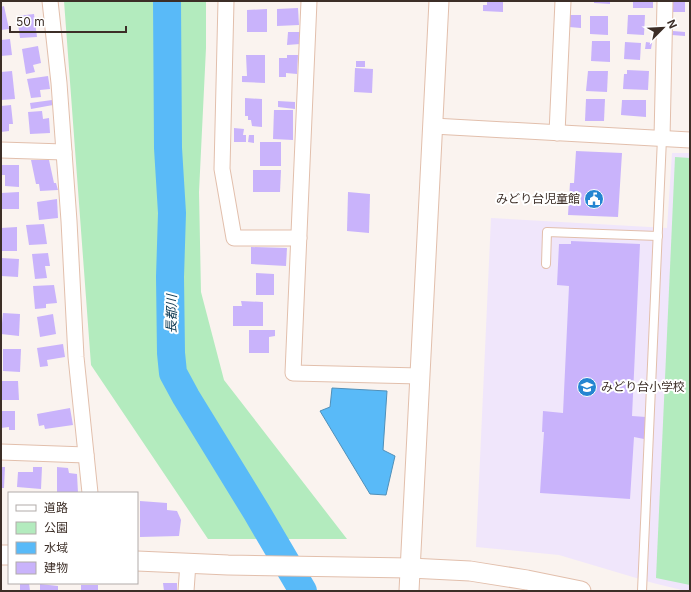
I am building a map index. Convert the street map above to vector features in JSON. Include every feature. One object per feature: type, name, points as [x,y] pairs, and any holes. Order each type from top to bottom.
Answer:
[{"type":"street","points":[[50,1],[59,83],[69,221],[76,357],[90,492]]},
{"type":"street","points":[[226,1],[222,169],[234,238],[299,238]]},
{"type":"street","points":[[309,1],[293,373],[420,376]]},
{"type":"street","points":[[409,591],[439,1]]},
{"type":"street","points":[[557,133],[563,1]]},
{"type":"street","points":[[662,138],[665,1]]},
{"type":"street","points":[[433,126],[690,140]]},
{"type":"street","points":[[1,150],[64,152]]},
{"type":"street","points":[[1,452],[86,455]]},
{"type":"street","points":[[138,561],[228,565],[410,568],[470,572],[527,580],[581,591]]},
{"type":"street","points":[[186,591],[188,563]]},
{"type":"lane","points":[[642,591],[662,138]]},
{"type":"lane","points":[[546,264],[547,232],[658,236]]},
{"type":"shaded area","name":"みどり台小学校","points":[[672,153],[690,153],[690,591],[653,583],[559,555],[476,547],[491,218],[667,228]]},
{"type":"green space","points":[[64,1],[206,1],[206,48],[199,192],[201,292],[224,380],[347,539],[208,539],[91,365]]},
{"type":"green space","points":[[675,157],[690,158],[690,585],[656,578]]},
{"type":"water","points":[[332,388],[387,391],[383,450],[395,456],[386,495],[370,494],[320,411],[330,407]]},
{"type":"building","points":[[487,1],[503,1],[503,12],[483,11],[483,5],[487,5]]},
{"type":"building","points":[[594,1],[610,1],[610,4],[594,3]]},
{"type":"building","points":[[633,1],[653,1],[653,8],[633,8]]},
{"type":"building","points":[[673,1],[685,1],[685,12],[673,12]]},
{"type":"building","points":[[4,6],[9,29],[1,30],[1,7]]},
{"type":"building","points":[[298,8],[299,25],[277,26],[277,9]]},
{"type":"building","points":[[267,9],[267,32],[247,32],[247,10]]},
{"type":"building","points":[[34,14],[37,37],[20,38],[17,16]]},
{"type":"building","points":[[570,15],[581,15],[581,28],[569,27]]},
{"type":"building","points":[[628,15],[645,15],[644,35],[627,34]]},
{"type":"building","points":[[590,16],[608,16],[608,35],[590,34]]},
{"type":"building","points":[[673,31],[685,32],[685,36],[672,35]]},
{"type":"building","points":[[288,32],[300,32],[300,44],[287,45]]},
{"type":"building","points":[[10,39],[12,55],[1,56],[1,40]]},
{"type":"building","points":[[592,41],[610,41],[610,62],[591,61]]},
{"type":"building","points":[[625,42],[641,43],[640,60],[624,59]]},
{"type":"building","points":[[646,42],[652,43],[651,49],[645,49]]},
{"type":"building","points":[[38,46],[41,63],[33,65],[35,72],[26,74],[22,49]]},
{"type":"building","points":[[246,55],[265,55],[265,83],[242,82],[242,76],[247,76]]},
{"type":"building","points":[[287,55],[298,55],[297,74],[286,73],[286,77],[279,77],[279,58],[287,58]]},
{"type":"building","points":[[356,61],[365,61],[365,67],[356,67]]},
{"type":"building","points":[[355,68],[373,69],[372,93],[354,92]]},
{"type":"building","points":[[627,70],[649,71],[648,90],[623,89],[624,74],[627,74]]},
{"type":"building","points":[[12,71],[15,99],[1,100],[1,72]]},
{"type":"building","points":[[588,71],[608,71],[607,92],[586,91]]},
{"type":"building","points":[[48,76],[50,89],[40,90],[41,97],[31,98],[27,79]]},
{"type":"building","points":[[245,98],[262,99],[262,127],[252,126],[251,120],[248,120],[248,116],[245,116]]},
{"type":"building","points":[[586,99],[605,99],[604,121],[585,121]]},
{"type":"building","points":[[52,100],[53,105],[31,109],[30,103]]},
{"type":"building","points":[[622,100],[646,100],[646,117],[621,115]]},
{"type":"building","points":[[278,101],[295,102],[295,109],[278,107]]},
{"type":"building","points":[[11,105],[13,124],[9,124],[9,131],[1,132],[1,106]]},
{"type":"building","points":[[274,110],[293,110],[293,140],[273,139]]},
{"type":"building","points":[[42,111],[43,119],[49,118],[50,133],[30,134],[28,112]]},
{"type":"building","points":[[234,128],[244,129],[243,135],[246,135],[246,142],[234,142]]},
{"type":"building","points":[[249,135],[254,135],[254,143],[248,142]]},
{"type":"building","points":[[260,142],[281,142],[281,166],[260,166]]},
{"type":"building","name":"みどり台児童館","points":[[576,151],[622,153],[618,217],[568,215],[570,183],[574,183]]},
{"type":"building","points":[[31,160],[49,160],[54,183],[56,183],[58,190],[40,191],[39,184],[36,184]]},
{"type":"building","points":[[1,165],[19,165],[19,187],[5,186],[5,175],[1,175]]},
{"type":"building","points":[[253,170],[281,170],[280,192],[253,192]]},
{"type":"building","points":[[19,192],[19,209],[2,209],[1,193]]},
{"type":"building","points":[[348,192],[370,194],[369,233],[347,231]]},
{"type":"building","points":[[57,199],[58,218],[39,220],[37,202]]},
{"type":"building","points":[[44,224],[47,244],[29,245],[26,225]]},
{"type":"building","points":[[17,227],[17,251],[1,251],[1,228]]},
{"type":"building","points":[[571,241],[640,244],[632,416],[646,417],[644,439],[634,437],[630,499],[540,493],[544,432],[542,432],[543,411],[563,413],[569,286],[557,285],[559,244],[571,244]]},
{"type":"building","points":[[251,247],[287,248],[286,266],[251,264]]},
{"type":"building","points":[[48,253],[50,266],[45,266],[47,278],[35,279],[32,254]]},
{"type":"building","points":[[1,258],[19,259],[18,277],[1,276]]},
{"type":"building","points":[[256,273],[274,274],[274,295],[256,295]]},
{"type":"building","points":[[54,285],[57,303],[46,304],[46,308],[35,309],[33,286]]},
{"type":"building","points":[[241,301],[263,302],[263,326],[233,326],[233,306],[242,306]]},
{"type":"building","points":[[3,313],[20,314],[19,336],[1,334]]},
{"type":"building","points":[[53,314],[56,334],[40,337],[37,317]]},
{"type":"building","points":[[249,330],[275,330],[275,336],[269,337],[269,353],[249,353]]},
{"type":"building","points":[[63,344],[65,357],[47,360],[48,366],[40,367],[37,348]]},
{"type":"building","points":[[3,349],[21,349],[20,372],[3,371]]},
{"type":"building","points":[[1,381],[18,381],[19,400],[1,400]]},
{"type":"building","points":[[70,408],[73,425],[45,429],[44,425],[39,426],[37,414]]},
{"type":"building","points":[[1,411],[15,411],[15,430],[9,430],[9,427],[1,428]]},
{"type":"building","points":[[1,467],[5,467],[4,488],[1,488]]},
{"type":"building","points":[[33,467],[42,467],[41,489],[17,487],[18,472],[33,472]]},
{"type":"building","points":[[57,467],[68,468],[69,473],[77,474],[78,492],[57,492]]},
{"type":"building","points":[[140,501],[167,503],[167,510],[177,511],[181,520],[179,536],[140,537]]},
{"type":"building","points":[[163,583],[177,583],[177,591],[164,591]]},
{"type":"building","points":[[20,584],[29,584],[30,591],[20,591]]},
{"type":"building","points":[[40,584],[58,586],[58,591],[40,591]]},
{"type":"building","points":[[81,585],[98,585],[98,591],[81,591]]},
{"type":"waterway","name":"長都川","points":[[167,1],[168,148],[172,213],[170,277],[171,353],[173,373],[303,591]]},
{"type":"place","name":"みどり台児童館","points":[[594,199]]},
{"type":"place","name":"みどり台小学校","points":[[587,387]]}]
